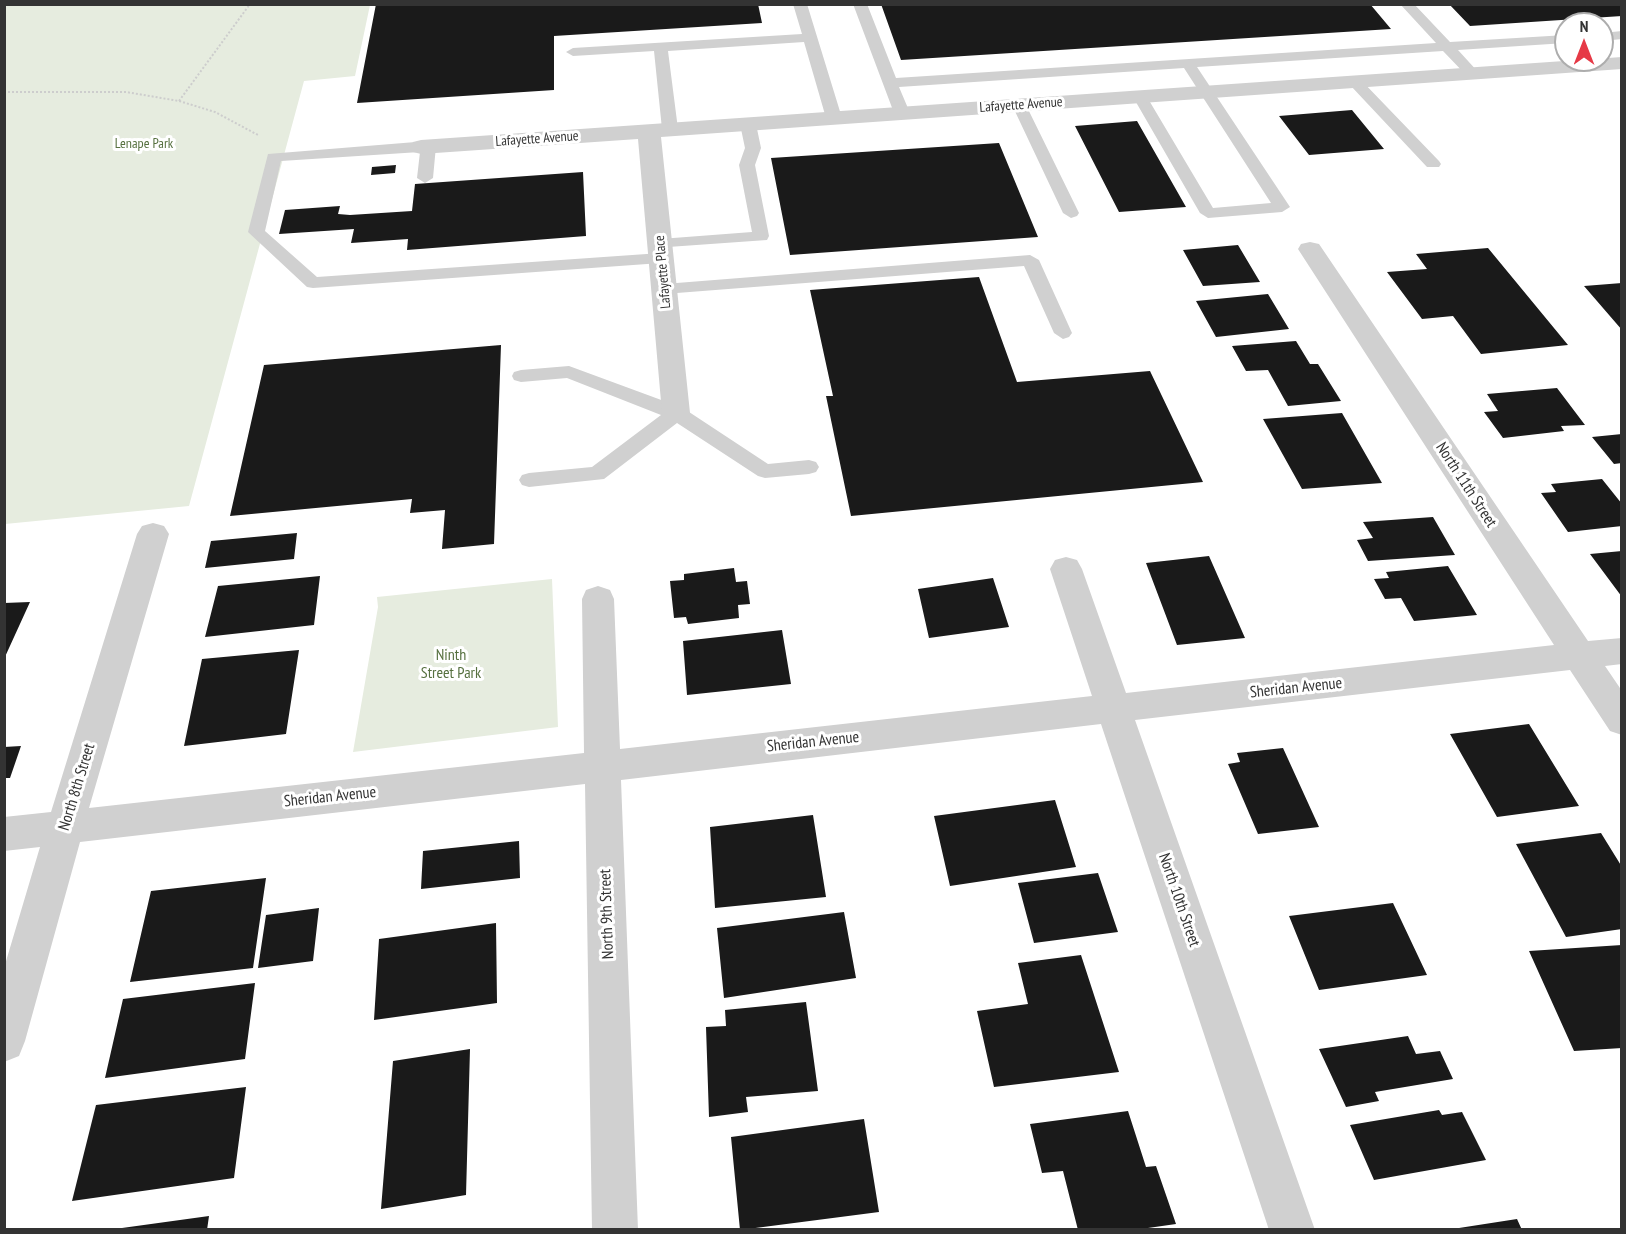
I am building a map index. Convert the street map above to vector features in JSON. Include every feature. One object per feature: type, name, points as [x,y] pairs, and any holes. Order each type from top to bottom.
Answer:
[{"type":"street","name":"Lafayette Avenue","points":[[424,147],[1622,63]]},
{"type":"street","name":"Lafayette Place","points":[[660,130],[661,251],[676,413]]},
{"type":"street","name":"North 11th Street","points":[[1310,249],[1622,721]]},
{"type":"street","name":"North 8th Street","points":[[4,1041],[65,827],[153,534]]},
{"type":"street","name":"North 10th Street","points":[[1066,570],[1292,1230]]},
{"type":"street","name":"North 9th Street","points":[[598,599],[615,1230]]},
{"type":"street","name":"Sheridan Avenue","points":[[4,834],[1622,651]]},
{"type":"lane","points":[[800,4],[834,118]]},
{"type":"lane","points":[[860,4],[902,113]]},
{"type":"lane","points":[[1406,4],[1473,73]]},
{"type":"lane","points":[[573,52],[809,38]]},
{"type":"lane","points":[[891,83],[1554,40]]},
{"type":"lane","points":[[660,130],[661,47]]},
{"type":"lane","points":[[1140,97],[1208,213],[1282,207],[1188,64]]},
{"type":"lane","points":[[1354,82],[1434,164]]},
{"type":"lane","points":[[1019,105],[1071,213]]},
{"type":"lane","points":[[425,178],[424,147],[274,157],[256,232],[313,283],[661,251],[761,236],[747,165],[753,148],[748,124]]},
{"type":"lane","points":[[664,289],[1030,260],[1063,333]]},
{"type":"lane","points":[[521,376],[569,372],[676,413],[765,471],[809,467]]},
{"type":"lane","points":[[529,480],[597,474],[676,413]]},
{"type":"path","points":[[179,101],[250,4]]},
{"type":"path","points":[[4,92],[98,90],[179,101],[241,124],[264,141],[274,157]]},
{"type":"green space","name":"Lenape Park","points":[[5,5],[370,5],[355,76],[304,81],[189,506],[5,524]]},
{"type":"green space","name":"Ninth Street Park","points":[[552,579],[558,727],[353,752],[378,607],[377,597]]},
{"type":"building","points":[[376,4],[758,4],[762,23],[554,36],[554,90],[357,103]]},
{"type":"building","points":[[881,4],[1370,4],[1391,29],[901,60]]},
{"type":"building","points":[[1449,4],[1622,4],[1622,16],[1614,17],[1614,12],[1554,12],[1554,20],[1470,26]]},
{"type":"building","points":[[1352,110],[1384,149],[1309,155],[1279,116]]},
{"type":"building","points":[[1137,121],[1186,207],[1119,212],[1075,126]]},
{"type":"building","points":[[999,143],[1038,237],[790,255],[771,158]]},
{"type":"building","points":[[396,165],[395,173],[371,175],[372,167]]},
{"type":"building","points":[[583,172],[586,236],[407,250],[408,239],[351,243],[354,229],[279,234],[285,210],[340,206],[338,214],[350,215],[412,211],[415,184]]},
{"type":"building","points":[[1238,245],[1260,282],[1203,286],[1183,250]]},
{"type":"building","points":[[1488,248],[1568,345],[1481,354],[1453,316],[1422,319],[1387,272],[1427,269],[1416,254]]},
{"type":"building","points":[[979,277],[1017,382],[1150,371],[1203,482],[851,516],[826,396],[833,396],[810,290]]},
{"type":"building","points":[[1622,283],[1622,330],[1584,286]]},
{"type":"building","points":[[1268,294],[1289,329],[1216,337],[1196,301]]},
{"type":"building","points":[[1296,341],[1310,364],[1318,364],[1341,401],[1288,406],[1268,370],[1246,371],[1232,346]]},
{"type":"building","points":[[501,345],[494,544],[442,549],[445,510],[410,513],[412,499],[230,516],[264,365]]},
{"type":"building","points":[[1557,388],[1585,425],[1561,426],[1564,431],[1503,438],[1484,412],[1498,411],[1487,394]]},
{"type":"building","points":[[1342,413],[1382,483],[1302,489],[1263,419]]},
{"type":"building","points":[[1622,434],[1622,463],[1614,464],[1592,437]]},
{"type":"building","points":[[1602,479],[1622,504],[1622,526],[1568,532],[1541,493],[1556,492],[1551,484]]},
{"type":"building","points":[[1433,517],[1455,555],[1368,561],[1357,540],[1373,538],[1363,522]]},
{"type":"building","points":[[297,533],[294,559],[205,568],[211,541]]},
{"type":"building","points":[[1622,551],[1622,597],[1590,554]]},
{"type":"building","points":[[1209,556],[1245,638],[1177,645],[1146,563]]},
{"type":"building","points":[[1448,566],[1477,615],[1414,621],[1401,598],[1385,599],[1374,579],[1389,578],[1386,572]]},
{"type":"building","points":[[734,568],[736,582],[747,581],[750,604],[738,605],[739,618],[688,624],[686,617],[674,618],[670,581],[684,580],[684,574]]},
{"type":"building","points":[[320,576],[314,625],[205,637],[218,586]]},
{"type":"building","points":[[993,578],[1009,627],[929,638],[918,589]]},
{"type":"building","points":[[30,602],[4,659],[4,603]]},
{"type":"building","points":[[782,630],[791,684],[687,695],[683,641]]},
{"type":"building","points":[[299,650],[286,734],[184,746],[202,659]]},
{"type":"building","points":[[1529,724],[1579,806],[1497,817],[1450,734]]},
{"type":"building","points":[[21,746],[10,778],[4,778],[4,747]]},
{"type":"building","points":[[1283,748],[1319,827],[1258,834],[1228,764],[1240,762],[1237,753]]},
{"type":"building","points":[[1055,800],[1076,867],[950,886],[934,816]]},
{"type":"building","points":[[813,815],[826,897],[715,908],[710,827]]},
{"type":"building","points":[[1601,833],[1622,867],[1622,929],[1566,937],[1516,844]]},
{"type":"building","points":[[519,841],[520,878],[421,889],[423,851]]},
{"type":"building","points":[[1098,873],[1118,932],[1034,943],[1018,883]]},
{"type":"building","points":[[266,878],[253,968],[130,982],[151,891]]},
{"type":"building","points":[[1393,903],[1427,975],[1319,990],[1289,916]]},
{"type":"building","points":[[319,908],[313,961],[258,968],[266,915]]},
{"type":"building","points":[[844,912],[856,978],[724,998],[717,928]]},
{"type":"building","points":[[496,923],[497,1003],[374,1020],[379,939]]},
{"type":"building","points":[[1622,945],[1622,1048],[1574,1051],[1529,951]]},
{"type":"building","points":[[1081,955],[1119,1072],[994,1087],[977,1011],[1028,1004],[1018,963]]},
{"type":"building","points":[[255,983],[245,1059],[105,1078],[123,999]]},
{"type":"building","points":[[806,1002],[818,1091],[746,1097],[748,1112],[709,1117],[706,1027],[726,1026],[725,1010]]},
{"type":"building","points":[[1408,1036],[1416,1054],[1440,1051],[1453,1079],[1375,1092],[1379,1101],[1346,1107],[1319,1049]]},
{"type":"building","points":[[470,1049],[466,1195],[381,1209],[393,1061]]},
{"type":"building","points":[[246,1087],[234,1178],[72,1201],[96,1105]]},
{"type":"building","points":[[1439,1110],[1442,1115],[1462,1112],[1486,1160],[1374,1180],[1350,1125]]},
{"type":"building","points":[[1128,1111],[1146,1167],[1156,1166],[1176,1224],[1134,1230],[1078,1230],[1063,1171],[1042,1173],[1030,1124]]},
{"type":"building","points":[[864,1119],[879,1212],[740,1230],[731,1137]]},
{"type":"building","points":[[209,1216],[207,1230],[122,1230],[122,1228]]},
{"type":"building","points":[[1517,1219],[1522,1230],[1460,1230],[1459,1228]]}]
